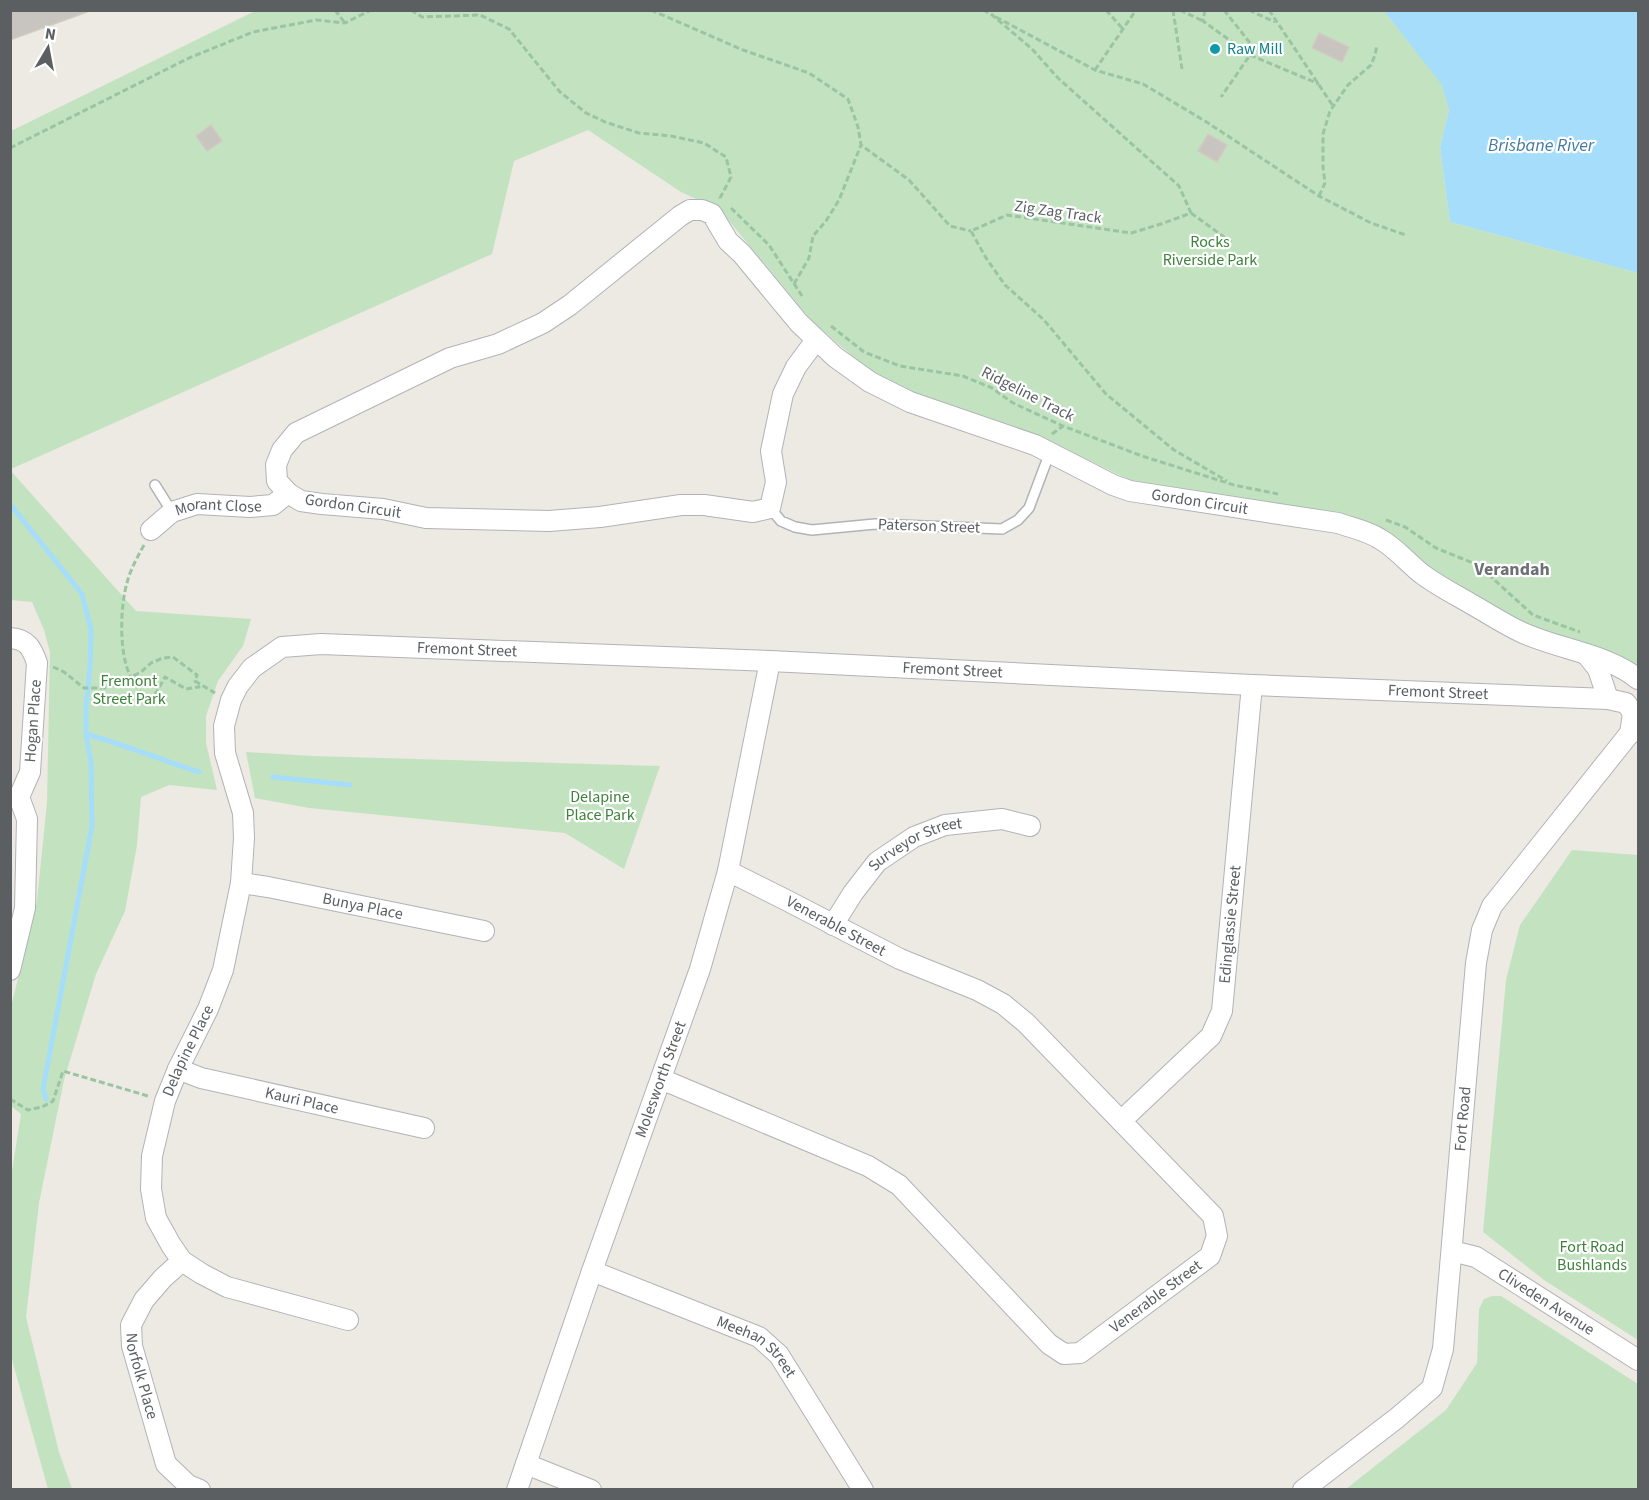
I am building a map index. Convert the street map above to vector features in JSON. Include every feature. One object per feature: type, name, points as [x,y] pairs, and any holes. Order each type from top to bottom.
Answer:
[{"type":"street","name":"Gordon Circuit","points":[[770,508],[753,512],[704,505],[681,505],[600,517],[549,520],[426,518],[383,509],[301,501],[288,493],[278,481],[276,465],[282,450],[296,433],[450,358],[498,344],[543,323],[570,305],[680,216],[690,210],[702,210],[712,214],[728,241],[742,254],[799,323],[835,357],[870,382],[910,402],[1035,445],[1113,485],[1130,491],[1338,523],[1361,531],[1380,539],[1440,586],[1521,632],[1550,643],[1586,644],[1638,679]]},
{"type":"street","points":[[770,508],[776,482],[771,451],[783,394],[796,367],[816,340]]},
{"type":"street","name":"Morant Close","points":[[151,530],[172,512],[197,504],[250,507],[273,505],[288,493]]},
{"type":"street","points":[[10,638],[18,638],[26,642],[34,655]]},
{"type":"street","name":"Fremont Street","points":[[252,668],[282,647],[321,644],[770,661],[1252,685],[1608,699],[1626,703],[1633,713],[1634,728]]},
{"type":"street","points":[[1586,644],[1598,669],[1608,699]]},
{"type":"street","name":"Hogan Place","points":[[10,970],[25,908],[27,819],[15,797],[30,772],[34,655]]},
{"type":"street","name":"Molesworth Street","points":[[517,1490],[592,1271],[700,969],[728,871],[770,661]]},
{"type":"street","name":"Delapine Place","points":[[252,668],[238,686],[231,700],[224,726],[225,753],[243,813],[241,883],[224,970],[165,1101],[152,1156],[151,1189],[156,1218],[171,1245],[183,1261],[202,1274],[227,1287],[348,1320]]},
{"type":"street","name":"Edinglassie Street","points":[[1121,1121],[1211,1036],[1222,1011],[1252,685]]},
{"type":"street","name":"Fort Road","points":[[1303,1490],[1397,1418],[1432,1388],[1443,1349],[1476,963],[1482,930],[1492,906],[1634,728]]},
{"type":"street","name":"Surveyor Street","points":[[833,925],[853,893],[877,862],[914,837],[945,825],[1002,819],[1030,826]]},
{"type":"street","name":"Venerable Street","points":[[661,1079],[868,1166],[899,1185],[1048,1344],[1064,1354],[1080,1353],[1210,1256],[1217,1236],[1213,1216],[1026,1023],[1003,1004],[977,990],[900,960],[728,871]]},
{"type":"street","name":"Bunya Place","points":[[241,883],[484,931]]},
{"type":"street","name":"Kauri Place","points":[[178,1069],[201,1078],[424,1128]]},
{"type":"street","name":"Cliveden Avenue","points":[[1452,1251],[1476,1257],[1638,1360]]},
{"type":"street","name":"Norfolk Place","points":[[183,1261],[163,1278],[144,1300],[131,1325],[132,1346],[166,1464],[188,1485],[200,1490]]},
{"type":"street","name":"Meehan Street","points":[[592,1271],[759,1337],[778,1355],[863,1490]]},
{"type":"street","points":[[526,1464],[591,1490]]},
{"type":"lane","name":"Paterson Street","points":[[770,508],[781,521],[795,527],[812,530],[875,524],[1002,529],[1018,520],[1029,508],[1050,452]]},
{"type":"lane","points":[[155,485],[172,512]]},
{"type":"path","points":[[335,10],[345,23]]},
{"type":"path","points":[[10,148],[189,58],[254,32],[316,20],[345,23],[371,10]]},
{"type":"path","points":[[411,10],[422,17],[480,15],[509,29],[560,92],[586,113],[639,133],[671,136],[704,143],[726,157],[730,177],[720,198],[769,245],[806,303]]},
{"type":"path","points":[[651,10],[742,50],[809,73],[848,99],[858,127],[861,145],[839,200],[813,236],[809,258],[794,284]]},
{"type":"path","points":[[983,10],[1095,70],[1143,84],[1205,121],[1319,196],[1371,224],[1406,235]]},
{"type":"path","points":[[1106,10],[1123,29]]},
{"type":"path","points":[[1095,70],[1136,10]]},
{"type":"path","points":[[1173,10],[1182,69]]},
{"type":"path","points":[[1179,10],[1203,21],[1250,55],[1319,84]]},
{"type":"path","points":[[1203,21],[1205,10]]},
{"type":"path","points":[[1221,97],[1250,55],[1250,43],[1224,10]]},
{"type":"path","points":[[1250,10],[1277,23]]},
{"type":"path","points":[[1269,10],[1333,106]]},
{"type":"path","points":[[991,14],[1032,49],[1058,78],[1179,186],[1191,213],[1231,242]]},
{"type":"path","points":[[1319,196],[1325,183],[1323,134],[1333,106],[1348,85],[1371,65],[1377,45]]},
{"type":"path","points":[[861,145],[909,180],[950,226],[971,231],[1005,285],[1044,320],[1106,394],[1174,450],[1234,485]]},
{"type":"path","name":"Zig Zag Track","points":[[971,231],[1007,215],[1131,233],[1191,213]]},
{"type":"path","name":"Ridgeline Track","points":[[830,325],[864,352],[900,366],[963,376],[992,388],[1013,403],[1063,426],[1142,456],[1234,485],[1287,496]]},
{"type":"path","points":[[1377,517],[1405,527],[1436,548],[1478,565],[1533,615],[1586,644]]},
{"type":"path","points":[[34,655],[64,672],[84,688],[108,688],[131,677],[141,672],[151,663],[173,657],[196,675],[195,681],[199,687],[186,689],[165,677],[156,693],[152,696],[143,695],[131,677],[128,673],[123,645],[122,612],[126,585],[151,530]]},
{"type":"path","points":[[195,681],[231,700]]},
{"type":"path","points":[[10,1099],[28,1110],[42,1107],[52,1101],[63,1071],[165,1101]]},
{"type":"green space","name":"Rocks Riverside Park","points":[[255,11],[1384,11],[1442,84],[1449,110],[1440,147],[1450,222],[1638,273],[1638,669],[1634,664],[1589,646],[1527,625],[1339,517],[1132,481],[1055,444],[915,395],[867,369],[810,319],[720,210],[681,192],[588,130],[514,161],[492,254],[11,469],[11,131]]},
{"type":"green space","name":"Fremont Street Park","points":[[10,470],[136,611],[251,619],[243,646],[218,681],[206,716],[206,743],[217,790],[169,785],[141,797],[137,845],[125,911],[96,974],[64,1080],[39,1203],[26,1317],[59,1452],[72,1489],[48,1489],[11,1356],[11,1177],[21,1114],[11,1106],[11,1007],[37,901],[47,802],[50,652],[44,630],[32,602],[11,600]]},
{"type":"green space","name":"Delapine Place Park","points":[[246,752],[660,766],[624,869],[565,833],[309,808],[255,798]]},
{"type":"green space","name":"Fort Road Bushlands","points":[[1572,850],[1638,855],[1638,1340],[1544,1280],[1483,1232],[1506,980],[1520,925]]},
{"type":"green space","points":[[1501,1296],[1638,1384],[1638,1489],[1346,1489],[1446,1410],[1477,1363],[1479,1309],[1484,1299]]},
{"type":"water","name":"Brisbane River","points":[[1384,11],[1638,11],[1638,273],[1450,222],[1440,147],[1449,110],[1442,85]]},
{"type":"building","points":[[10,10],[87,10],[87,12],[10,40]]},
{"type":"building","points":[[1319,33],[1349,47],[1342,62],[1312,48]]},
{"type":"building","points":[[211,125],[222,141],[207,151],[196,136]]},
{"type":"building","points":[[1208,134],[1227,145],[1217,162],[1198,151]]},
{"type":"waterway","points":[[10,504],[82,594],[91,630],[86,734],[91,763],[92,826],[43,1089],[46,1099]]},
{"type":"waterway","points":[[86,734],[199,772]]},
{"type":"waterway","points":[[273,777],[350,785]]},
{"type":"place","name":"Raw Mill","points":[[1215,49]]},
{"type":"district","name":"Verandah","points":[[1512,569]]}]
